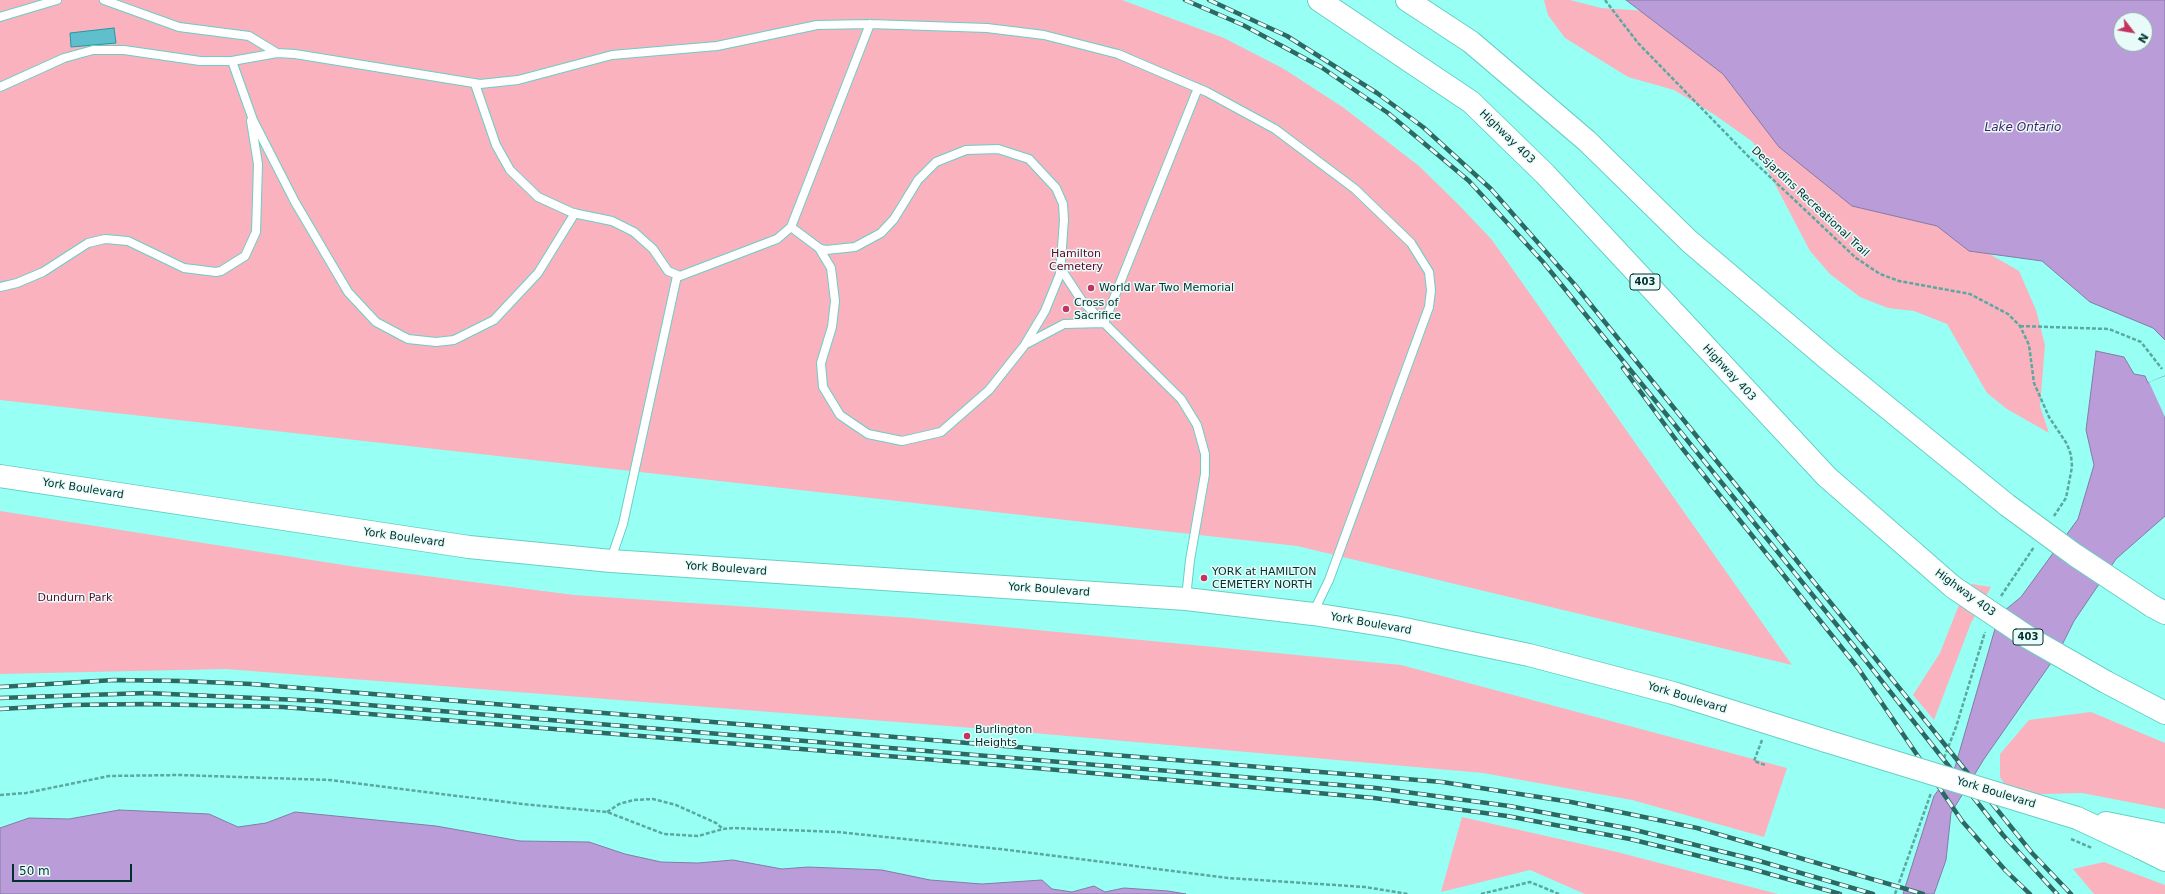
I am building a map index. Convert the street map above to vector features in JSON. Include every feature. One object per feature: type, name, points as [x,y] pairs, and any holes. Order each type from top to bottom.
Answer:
[{"type":"main road","name":"Highway 403","points":[[1319,0],[1471,102],[1545,174],[1827,477],[1953,587],[2029,638],[2106,682],[2165,712]]},
{"type":"main road","points":[[1407,0],[1471,42],[1588,141],[1689,241],[1829,360],[2007,505],[2075,555],[2159,610]]},
{"type":"main road","name":"York Boulevard","points":[[0,476],[469,547],[611,561],[1186,599],[1313,614],[1395,627],[1529,655],[1673,693],[2077,818],[2149,830],[2165,835]]},
{"type":"main road","name":"York Boulevard","points":[[2077,818],[2139,847],[2165,854]]},
{"type":"main road","points":[[2139,847],[2165,860]]},
{"type":"lane","points":[[0,17],[57,0]]},
{"type":"lane","points":[[104,0],[179,27],[249,36],[276,53]]},
{"type":"lane","points":[[475,84],[496,145],[510,170],[538,197],[575,213],[612,221],[634,232],[653,249],[668,271],[677,276],[777,239],[791,227],[870,24]]},
{"type":"lane","points":[[0,87],[64,58],[93,50],[124,50],[200,61],[232,61],[276,53],[475,84],[518,80],[612,56],[717,46],[817,25],[870,24],[987,28],[1044,35],[1118,54],[1198,88],[1275,129],[1355,189],[1411,243],[1429,272],[1432,290],[1429,307],[1329,580],[1313,614]]},
{"type":"lane","points":[[232,61],[250,113],[295,202],[348,292],[376,322],[408,339],[436,342],[454,340],[494,320],[538,273],[575,213]]},
{"type":"lane","points":[[1104,323],[1198,88]]},
{"type":"lane","points":[[0,287],[17,283],[43,272],[88,243],[104,239],[128,241],[184,268],[208,271],[221,271],[245,256],[256,232],[258,164],[250,113]]},
{"type":"lane","points":[[791,227],[819,248],[826,250],[855,247],[881,234],[894,219],[918,180],[936,162],[966,150],[998,149],[1029,159],[1056,188],[1063,204],[1064,220],[1061,269],[1045,311],[1024,346],[990,390],[942,432],[902,441],[868,434],[840,415],[823,387],[821,363],[832,327],[835,302],[831,268],[819,248]]},
{"type":"lane","points":[[1061,269],[1082,301],[1181,399],[1197,425],[1205,454],[1205,474],[1190,560],[1186,599]]},
{"type":"lane","points":[[611,561],[623,524],[677,276]]},
{"type":"lane","points":[[1024,346],[1031,340],[1064,324],[1104,323]]},
{"type":"path","name":"Desjardins Recreational Trail","points":[[1605,0],[1638,42],[1749,157],[1856,258],[1880,274],[1899,281],[1970,294],[2008,314],[2020,326],[2029,345],[2034,383],[2049,417],[2067,444],[2071,455],[2072,467],[2066,498],[2051,521]]},
{"type":"path","points":[[2020,326],[2109,329],[2141,342],[2162,369]]},
{"type":"path","points":[[1997,602],[2034,546]]},
{"type":"path","points":[[1970,684],[1986,631]]},
{"type":"path","points":[[1761,743],[1754,761],[1764,765]]},
{"type":"path","points":[[0,796],[26,793],[109,776],[179,775],[330,780],[522,804],[608,812],[664,834],[698,836],[723,828],[845,833],[1009,850],[1228,878],[1365,888],[1408,894]]},
{"type":"path","points":[[608,812],[619,804],[629,801],[653,799],[676,805],[716,823],[723,828]]},
{"type":"path","points":[[1896,894],[1912,844]]},
{"type":"path","points":[[1481,894],[1530,882],[1559,894]]},
{"type":"green space","name":"Hamilton Cemetery","points":[[0,0],[1122,0],[1224,38],[1284,69],[1344,108],[1419,166],[1460,206],[1492,240],[1792,665],[1297,546],[0,400]]},
{"type":"green space","points":[[1544,0],[1570,0],[1601,8],[1647,11],[1902,204],[2019,271],[2036,310],[2045,345],[2040,406],[2049,433],[2007,409],[1987,393],[1947,324],[1914,311],[1888,308],[1860,297],[1830,274],[1810,251],[1753,142],[1715,115],[1674,90],[1628,77],[1565,38],[1548,15]]},
{"type":"green space","name":"Dundurn Park","points":[[0,511],[356,567],[574,595],[912,618],[1401,665],[1787,768],[1764,837],[1632,800],[1483,773],[1011,731],[226,669],[0,674]]},
{"type":"green space","points":[[1972,584],[1991,587],[1971,623],[1934,720],[1913,695],[1940,653],[1964,592]]},
{"type":"green space","points":[[2091,712],[2165,743],[2165,809],[2082,793],[2011,795],[2000,777],[2000,754],[2029,720]]},
{"type":"green space","points":[[1462,817],[1617,852],[1778,894],[1585,894],[1530,870],[1441,892]]},
{"type":"green space","points":[[2104,862],[2165,885],[2165,894],[2094,894],[2073,869]]},
{"type":"water","name":"Lake Ontario","points":[[1626,0],[2165,0],[2165,340],[2153,328],[2090,302],[2042,261],[1969,251],[1937,226],[1852,206],[1779,147],[1723,74]]},
{"type":"water","points":[[2096,351],[2124,357],[2134,374],[2145,376],[2148,383],[2165,376],[2165,516],[2116,559],[2074,621],[2058,653],[1984,759],[1951,813],[1946,860],[1934,894],[1903,894],[1934,796],[1955,767],[1999,615],[2021,597],[2078,519],[2094,465],[2086,430]]},
{"type":"water","points":[[119,810],[209,814],[238,827],[266,823],[295,812],[436,826],[520,841],[589,842],[625,854],[661,862],[698,863],[733,860],[782,869],[808,867],[882,870],[930,880],[982,884],[1042,880],[1052,889],[1072,892],[1094,886],[1105,892],[1124,888],[1168,891],[1186,894],[0,894],[0,828],[29,818],[69,819]]},
{"type":"pier","points":[[2165,376],[2165,417],[2149,382]]},
{"type":"building","points":[[114,28],[116,43],[71,47],[70,33]]},
{"type":"railway","points":[[1185,0],[1243,25],[1321,67],[1388,113],[1469,181],[1543,262],[1866,661],[2003,835],[2057,894]]},
{"type":"railway","points":[[1209,0],[1287,36],[1377,93],[1423,127],[1491,189],[1575,285],[2032,853],[2071,894]]},
{"type":"railway","points":[[1623,368],[1682,448],[1858,668],[1962,821],[2006,871],[2030,894]]},
{"type":"railway","points":[[0,687],[114,680],[251,684],[1442,782],[1571,802],[1697,828],[1923,894]]},
{"type":"railway","points":[[0,698],[147,693],[319,701],[1376,788],[1509,806],[1631,829],[1756,860],[1873,894]]},
{"type":"railway","points":[[0,709],[70,705],[147,704],[283,707],[1035,768],[1374,798],[1507,816],[1630,839],[1752,869],[1840,894]]},
{"type":"place","name":"World War Two Memorial","points":[[1091,288]]},
{"type":"place","name":"Cross of Sacrifice","points":[[1066,309]]},
{"type":"place","name":"YORK at HAMILTON CEMETERY NORTH","points":[[1204,578]]},
{"type":"place","name":"Burlington Heights","points":[[967,736]]}]
